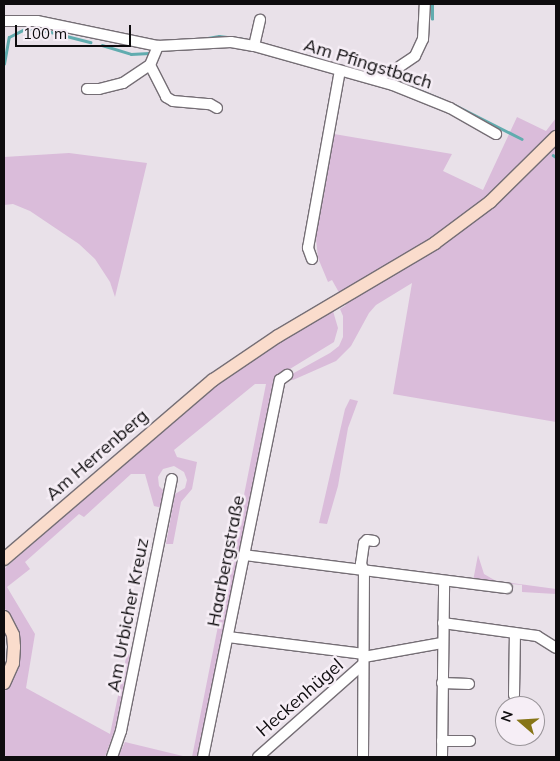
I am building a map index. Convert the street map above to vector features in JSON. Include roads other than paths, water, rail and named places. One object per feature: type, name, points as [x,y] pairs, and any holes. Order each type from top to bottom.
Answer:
[{"type":"main road","name":"Am Herrenberg","points":[[4,559],[213,380],[278,336],[435,243],[504,190],[556,136]]},
{"type":"main road","points":[[4,617],[13,635],[14,647],[13,662],[4,683]]},
{"type":"street","points":[[374,79],[396,69],[415,56],[423,39],[425,4]]},
{"type":"street","points":[[254,46],[260,20]]},
{"type":"street","name":"Am Pfingstbach","points":[[4,21],[37,21],[158,46],[232,42],[254,46],[374,79],[450,108],[496,134]]},
{"type":"street","points":[[86,90],[123,83],[150,65],[158,46]]},
{"type":"street","points":[[150,65],[166,98],[172,102],[210,104],[217,108]]},
{"type":"street","points":[[312,260],[308,248],[340,71]]},
{"type":"street","name":"Haarbergstraße","points":[[203,757],[280,380],[287,375]]},
{"type":"street","name":"Am Urbicher Kreuz","points":[[112,757],[121,731],[172,479]]},
{"type":"street","points":[[363,659],[364,571],[361,564],[364,543],[367,540],[374,540]]},
{"type":"street","points":[[244,556],[507,588]]},
{"type":"street","points":[[442,757],[444,581]]},
{"type":"street","points":[[443,623],[537,636],[556,648]]},
{"type":"street","points":[[514,695],[515,633]]},
{"type":"street","points":[[228,637],[363,659],[442,643]]},
{"type":"street","name":"Heckenhügel","points":[[258,757],[363,659]]},
{"type":"street","name":"Heckenhügel","points":[[363,659],[364,757]]},
{"type":"street","points":[[442,683],[469,684]]},
{"type":"street","points":[[442,741],[470,741]]},
{"type":"waterway","points":[[432,4],[432,19]]},
{"type":"waterway","points":[[4,64],[9,37],[25,29],[43,30],[90,42]]},
{"type":"waterway","points":[[202,39],[219,36],[243,39]]},
{"type":"waterway","points":[[102,45],[131,54],[149,53]]},
{"type":"waterway","points":[[311,57],[322,60]]},
{"type":"waterway","points":[[389,79],[399,79]]},
{"type":"waterway","points":[[409,86],[443,100]]},
{"type":"waterway","points":[[453,104],[522,139]]}]
